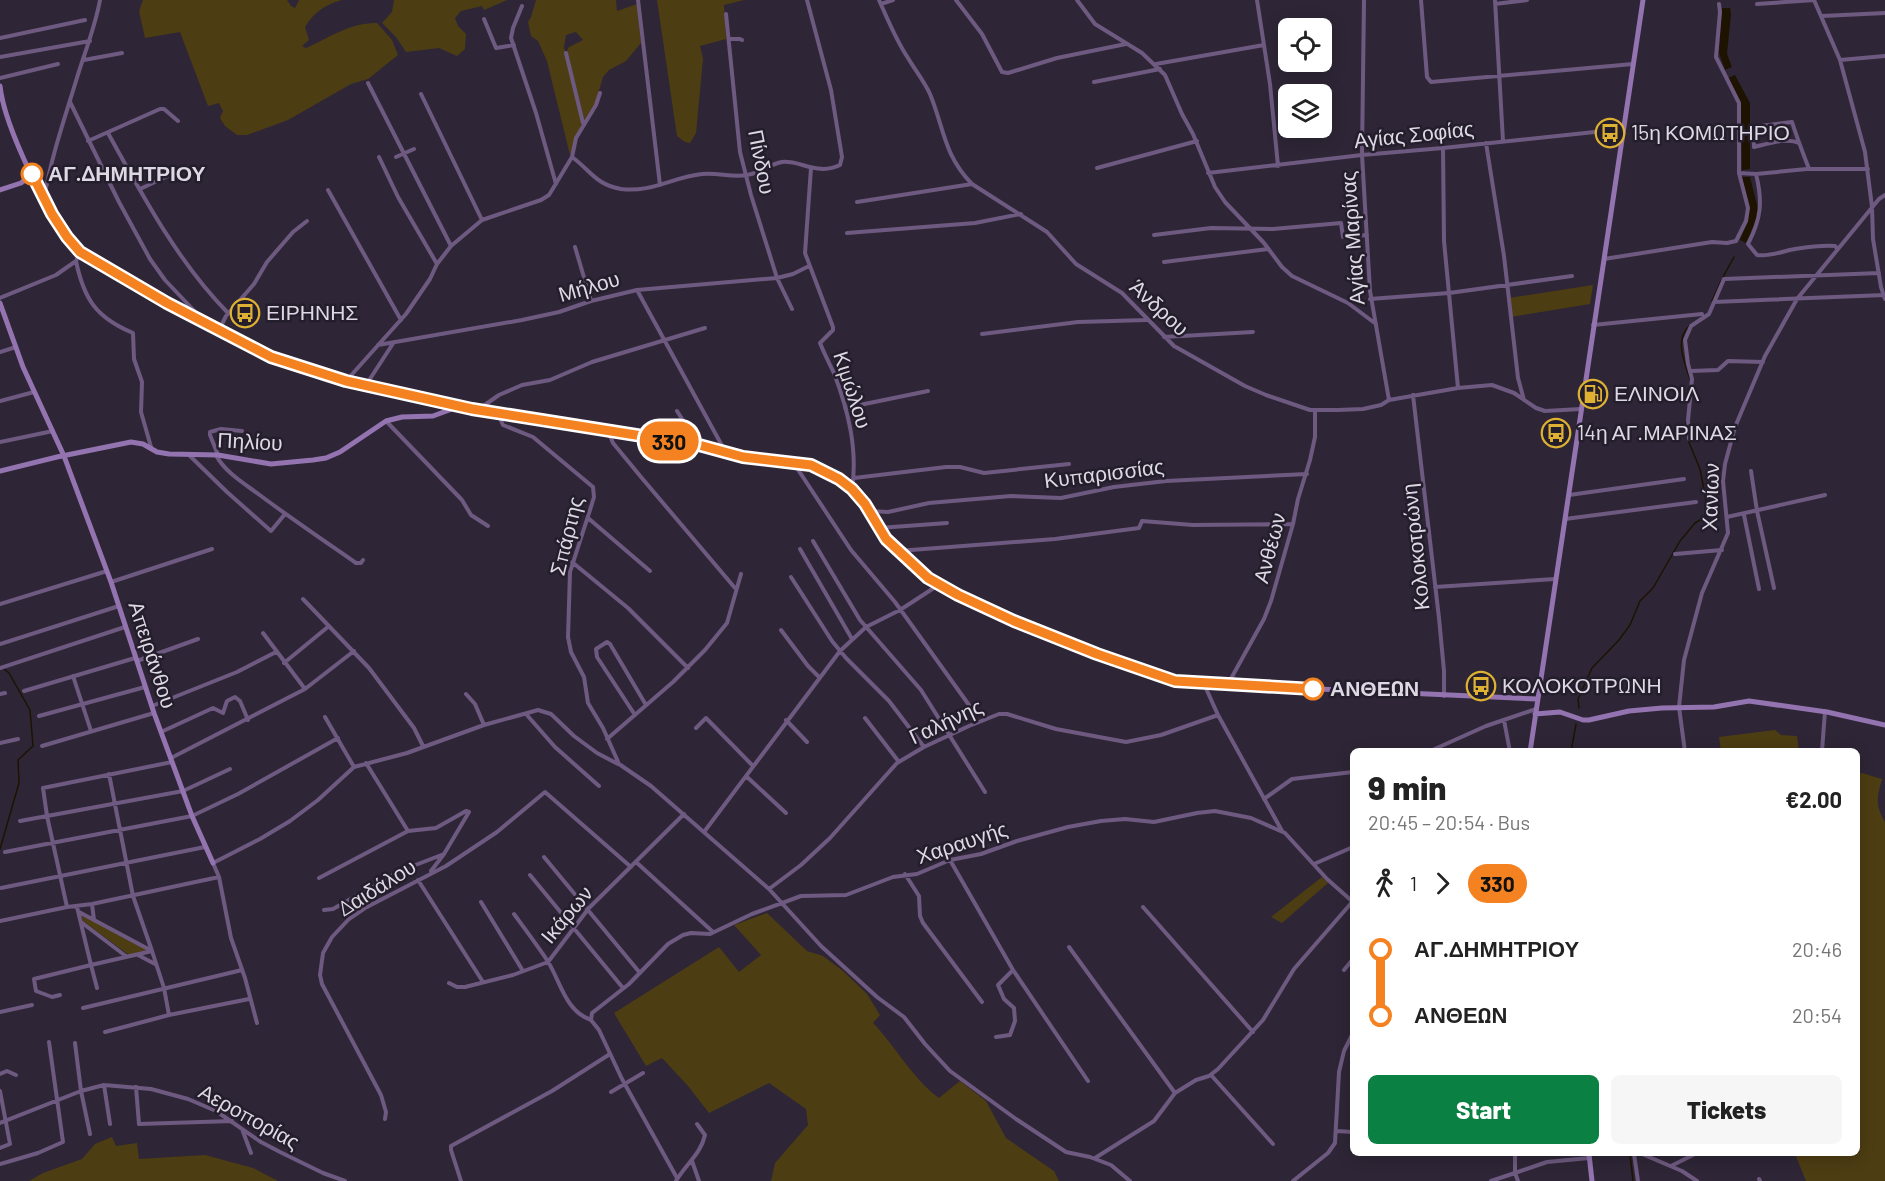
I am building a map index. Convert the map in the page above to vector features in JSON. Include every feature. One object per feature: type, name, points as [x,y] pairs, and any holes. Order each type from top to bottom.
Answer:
[{"type":"street","points":[[44,199],[59,134],[97,19],[100,0]]},
{"type":"street","points":[[638,0],[660,184]]},
{"type":"street","points":[[572,157],[594,178],[611,186],[643,190],[701,174],[746,176],[787,162],[811,168],[837,166],[842,162],[842,157],[831,90],[807,0]]},
{"type":"street","points":[[880,2],[894,0]]},
{"type":"street","points":[[956,0],[982,34],[1002,72],[1008,73],[1057,58],[1126,44]]},
{"type":"street","points":[[1078,0],[1093,22],[1155,64],[1165,75],[1197,141],[1215,188],[1282,267],[1292,276],[1348,303],[1376,324]]},
{"type":"street","points":[[1257,0],[1270,84],[1278,166]]},
{"type":"street","name":"Αγίας Μαρίνας","points":[[1364,0],[1362,154],[1370,299],[1389,400]]},
{"type":"street","points":[[1422,0],[1426,77],[1434,83],[1633,64]]},
{"type":"street","points":[[1503,141],[1495,2],[1527,0]]},
{"type":"street","points":[[1531,748],[1643,0]]},
{"type":"street","points":[[1714,302],[1885,297],[1874,239],[1865,152],[1840,60],[1822,16],[1814,0],[1757,4]]},
{"type":"street","name":"Άνδρου","points":[[880,2],[897,39],[930,94],[940,130],[953,162],[972,184],[1047,232],[1076,264],[1122,293],[1174,346],[1245,386],[1315,411],[1363,409],[1381,405],[1389,400],[1458,388],[1492,385],[1514,393],[1536,408],[1545,411],[1581,410]]},
{"type":"street","points":[[1604,259],[1698,244],[1736,241],[1746,221],[1748,208],[1740,173],[1739,103],[1716,57],[1719,4]]},
{"type":"street","points":[[522,6],[511,38],[556,184]]},
{"type":"street","points":[[1822,16],[1885,13]]},
{"type":"street","name":"Πίνδου","points":[[726,14],[740,152],[777,278],[792,309]]},
{"type":"street","points":[[484,19],[496,48],[514,45]]},
{"type":"street","points":[[0,38],[85,20]]},
{"type":"street","points":[[730,39],[742,40]]},
{"type":"street","points":[[0,57],[90,41]]},
{"type":"street","points":[[1155,64],[1264,45]]},
{"type":"street","points":[[84,60],[122,53]]},
{"type":"street","points":[[566,53],[583,123]]},
{"type":"street","points":[[1840,60],[1885,56]]},
{"type":"street","points":[[0,78],[58,64]]},
{"type":"street","points":[[1094,82],[1160,69]]},
{"type":"street","points":[[368,83],[451,246]]},
{"type":"street","points":[[0,86],[6,115],[44,199],[67,237],[80,252],[167,303],[271,357],[346,381],[478,410],[699,445],[726,454],[793,462],[824,471],[852,489],[869,511],[878,528],[897,551],[928,578],[1014,621],[1097,654],[1175,681],[1537,699]]},
{"type":"street","points":[[346,381],[401,320],[451,246],[482,220],[541,200],[549,195],[572,157],[576,138],[596,105],[600,93]]},
{"type":"street","points":[[421,94],[482,220]]},
{"type":"street","points":[[70,102],[150,260],[165,280],[205,322]]},
{"type":"street","points":[[88,141],[160,109],[178,121]]},
{"type":"street","points":[[1799,143],[1786,141],[1754,147],[1753,127],[1790,122],[1799,143],[1809,169]]},
{"type":"street","name":"Αγίας Σοφίας","points":[[1209,173],[1362,154],[1623,129]]},
{"type":"street","points":[[108,133],[185,263],[228,313]]},
{"type":"street","points":[[1097,168],[1197,141]]},
{"type":"street","points":[[1486,143],[1508,285],[1518,378],[1524,400]]},
{"type":"street","points":[[1443,148],[1442,220],[1458,388]]},
{"type":"street","points":[[396,157],[414,149]]},
{"type":"street","points":[[379,157],[398,197],[437,264]]},
{"type":"street","points":[[140,189],[187,167]]},
{"type":"street","name":"Κιμώλου","points":[[811,168],[805,253],[832,327],[820,343],[852,431],[854,478],[852,489]]},
{"type":"street","points":[[1740,173],[1756,174],[1809,169],[1868,169]]},
{"type":"street","points":[[0,190],[21,183],[32,174]]},
{"type":"street","points":[[1756,174],[1761,204],[1760,214],[1748,244],[1753,252],[1760,256],[1826,246],[1835,246],[1838,249]]},
{"type":"street","points":[[857,202],[972,184]]},
{"type":"street","points":[[328,190],[401,320]]},
{"type":"street","name":"Χανίων","points":[[1684,748],[1679,707],[1687,646],[1702,593],[1728,533],[1723,481],[1725,464],[1743,404],[1797,299],[1872,207],[1885,195]]},
{"type":"street","points":[[847,233],[975,224],[1021,214]]},
{"type":"street","points":[[219,330],[228,313],[254,284],[267,262],[307,221]]},
{"type":"street","points":[[1154,235],[1211,228],[1274,229],[1341,224],[1343,237],[1367,235]]},
{"type":"street","points":[[574,248],[591,301]]},
{"type":"street","points":[[1164,262],[1268,249]]},
{"type":"street","points":[[0,298],[56,275],[76,261],[80,252]]},
{"type":"street","points":[[76,261],[87,298],[113,325],[133,333],[134,359],[142,382],[141,412],[151,448]]},
{"type":"street","name":"Μήλου","points":[[378,345],[522,320],[637,290],[777,278],[793,274],[809,266]]},
{"type":"street","points":[[1689,439],[1691,371],[1685,348],[1687,333],[1694,323],[1707,317],[1724,279],[1879,273]]},
{"type":"street","points":[[1370,299],[1449,293],[1572,276]]},
{"type":"street","points":[[637,290],[726,454]]},
{"type":"street","name":"Απειράνθου","points":[[0,303],[34,392],[64,456],[111,582],[160,732],[192,816],[219,877],[231,938],[257,1023]]},
{"type":"street","points":[[1593,325],[1702,314]]},
{"type":"street","points":[[982,334],[1078,322],[1147,320]]},
{"type":"street","points":[[478,410],[510,389],[550,380],[592,362],[705,328]]},
{"type":"street","points":[[1164,337],[1254,332]]},
{"type":"street","points":[[366,386],[394,342]]},
{"type":"street","points":[[0,352],[16,347]]},
{"type":"street","points":[[1691,371],[1718,370],[1728,361],[1763,362]]},
{"type":"street","points":[[0,401],[34,392]]},
{"type":"street","points":[[845,408],[928,392]]},
{"type":"street","name":"Κολοκοτρώνη","points":[[1413,396],[1444,671],[1444,696]]},
{"type":"street","name":"Πηλίου","points":[[0,471],[131,442],[143,444],[161,453],[190,456],[217,455],[271,464],[326,458],[340,452],[386,421],[402,417],[433,416],[460,406]]},
{"type":"street","points":[[677,411],[699,445]]},
{"type":"street","name":"Ανθέων","points":[[1228,684],[1267,613],[1315,437],[1315,411]]},
{"type":"street","name":"Σπάρτης","points":[[498,414],[503,425],[533,437],[593,487],[594,498],[570,572],[567,630],[571,652],[584,677],[588,703],[619,764]]},
{"type":"street","points":[[386,421],[462,500],[471,514],[488,526]]},
{"type":"street","points":[[242,431],[221,429],[210,432],[217,455],[233,474],[285,514],[356,563],[363,560]]},
{"type":"street","points":[[607,430],[634,469],[736,588]]},
{"type":"street","points":[[0,442],[53,431]]},
{"type":"street","points":[[190,456],[271,531],[285,514]]},
{"type":"street","points":[[793,462],[851,550],[900,610],[969,705]]},
{"type":"street","points":[[854,478],[960,466],[984,472],[1069,464]]},
{"type":"street","points":[[1751,471],[1757,511],[1774,588]]},
{"type":"street","name":"Κυπαρισσίας","points":[[869,511],[888,512],[928,503],[1011,496],[1061,498],[1114,487],[1166,481],[1306,474]]},
{"type":"street","points":[[1568,495],[1684,480]]},
{"type":"street","points":[[1727,518],[1825,495]]},
{"type":"street","points":[[1564,519],[1696,502]]},
{"type":"street","points":[[1744,515],[1759,589]]},
{"type":"street","points":[[588,518],[650,571]]},
{"type":"street","points":[[897,551],[1055,539],[1139,528],[1142,521],[1193,525],[1293,524]]},
{"type":"street","points":[[878,528],[947,523]]},
{"type":"street","points":[[813,541],[860,620],[921,690],[985,792]]},
{"type":"street","points":[[111,582],[203,554],[212,549]]},
{"type":"street","points":[[800,549],[852,639]]},
{"type":"street","points":[[1675,554],[1722,550]]},
{"type":"street","points":[[572,562],[628,608],[688,668]]},
{"type":"street","points":[[0,604],[107,571]]},
{"type":"street","points":[[608,739],[705,650],[727,622],[741,574]]},
{"type":"street","points":[[791,577],[840,651],[889,701],[924,747]]},
{"type":"street","points":[[1435,587],[1555,579]]},
{"type":"street","points":[[704,832],[840,651],[867,627],[900,610],[940,584]]},
{"type":"street","points":[[303,599],[354,651],[383,686],[414,728],[423,746]]},
{"type":"street","points":[[0,644],[119,606]]},
{"type":"street","points":[[284,663],[329,626]]},
{"type":"street","points":[[0,668],[125,627]]},
{"type":"street","points":[[781,630],[819,676]]},
{"type":"street","points":[[263,633],[305,689]]},
{"type":"street","points":[[24,691],[135,660],[198,639]]},
{"type":"street","points":[[634,715],[597,657],[596,649],[604,643],[610,644],[646,705]]},
{"type":"street","points":[[67,907],[46,816],[44,788],[171,760],[305,689],[354,651]]},
{"type":"street","points":[[152,706],[237,672],[276,652]]},
{"type":"street","points":[[73,676],[91,731]]},
{"type":"street","points":[[1204,683],[1218,715],[1282,831]]},
{"type":"street","points":[[39,716],[145,687]]},
{"type":"street","points":[[466,694],[476,704],[484,725]]},
{"type":"street","points":[[160,732],[213,708],[223,713],[227,702],[235,697],[240,701],[248,720]]},
{"type":"street","points":[[1438,748],[1504,720],[1536,712],[1560,712],[1589,720],[1629,711],[1714,706],[1749,701],[1825,711],[1885,725]]},
{"type":"street","points":[[213,863],[290,821],[318,800],[354,767],[401,755],[484,725],[538,710],[551,714],[574,736],[597,753],[619,764],[651,786],[769,889],[820,946],[876,997],[904,1017],[950,1071],[1066,1152],[1095,1158],[1111,1165],[1130,1181]]},
{"type":"street","points":[[1822,748],[1825,711]]},
{"type":"street","points":[[42,746],[154,713]]},
{"type":"street","points":[[526,714],[555,747],[599,786]]},
{"type":"street","name":"Γαλήνης","points":[[769,889],[801,865],[830,838],[880,779],[899,762],[950,734],[999,714],[1007,714],[1056,729],[1126,742],[1161,735],[1218,715]]},
{"type":"street","points":[[325,717],[354,767]]},
{"type":"street","points":[[696,728],[706,718],[753,766]]},
{"type":"street","points":[[865,718],[899,762]]},
{"type":"street","points":[[786,720],[807,742]]},
{"type":"street","points":[[1504,720],[1509,748]]},
{"type":"street","points":[[0,743],[18,738]]},
{"type":"street","points":[[4,852],[192,816],[238,794],[338,738]]},
{"type":"street","points":[[365,763],[408,831]]},
{"type":"street","points":[[20,821],[183,791],[231,769]]},
{"type":"street","points":[[1264,800],[1292,779],[1350,772]]},
{"type":"street","points":[[109,774],[133,896],[157,964],[169,1016]]},
{"type":"street","points":[[746,776],[786,813]]},
{"type":"street","name":"Δαιδάλου","points":[[385,1119],[386,1112],[381,1095],[322,984],[321,967],[326,946],[349,919],[365,908],[446,866],[497,832],[545,792],[631,867]]},
{"type":"street","points":[[318,878],[408,831],[436,828],[468,812],[444,854],[430,873]]},
{"type":"street","name":"Χαραυγής","points":[[591,1020],[592,1013],[640,973],[675,938],[691,933],[713,932],[752,914],[801,896],[846,895],[875,883],[905,874],[917,873],[950,860],[981,854],[1017,841],[1068,827],[1114,819],[1154,822],[1197,813],[1215,812],[1251,818],[1282,831],[1350,899]]},
{"type":"street","name":"Ικάρων","points":[[449,983],[457,987],[465,987],[548,962],[589,908],[684,814]]},
{"type":"street","points":[[1,888],[205,847]]},
{"type":"street","points":[[1314,864],[1350,848]]},
{"type":"street","points":[[324,910],[333,909],[400,872],[444,854]]},
{"type":"street","points":[[544,857],[589,908],[640,973]]},
{"type":"street","points":[[950,860],[1013,970],[1088,1081]]},
{"type":"street","points":[[636,862],[713,932]]},
{"type":"street","points":[[905,874],[919,897],[921,919],[982,1002]]},
{"type":"street","points":[[530,875],[623,988]]},
{"type":"street","points":[[78,909],[219,877]]},
{"type":"street","points":[[418,880],[483,982]]},
{"type":"street","points":[[481,902],[523,971]]},
{"type":"street","points":[[92,904],[94,920]]},
{"type":"street","points":[[1095,1158],[1154,1121],[1175,1094],[1196,1080],[1211,1075],[1253,1032],[1272,1007],[1294,969],[1350,905]]},
{"type":"street","points":[[0,921],[67,907],[78,909],[152,951]]},
{"type":"street","points":[[1143,907],[1253,1032]]},
{"type":"street","points":[[78,909],[97,988]]},
{"type":"street","points":[[514,914],[548,962],[574,1010],[582,1017],[591,1020],[599,1030],[677,1179],[692,1161],[703,1141],[705,1135],[697,1124]]},
{"type":"street","points":[[81,922],[128,957]]},
{"type":"street","points":[[84,936],[95,933]]},
{"type":"street","points":[[138,943],[148,939]]},
{"type":"street","points":[[1069,947],[1175,1094]]},
{"type":"street","points":[[60,995],[52,997],[36,991],[34,978],[152,951]]},
{"type":"street","points":[[137,955],[157,964]]},
{"type":"street","points":[[1344,970],[1350,963]]},
{"type":"street","points":[[83,1008],[242,970]]},
{"type":"street","points":[[996,1037],[1010,1035],[1015,1021],[1014,1008],[1004,999],[998,985],[1013,970]]},
{"type":"street","points":[[105,1032],[249,999]]},
{"type":"street","points":[[0,1012],[32,1005]]},
{"type":"street","points":[[1293,1181],[1328,1153],[1335,1143],[1339,1072],[1344,1051],[1350,1039]]},
{"type":"street","points":[[0,1164],[38,1154],[63,1142],[49,1042]]},
{"type":"street","points":[[75,1043],[81,1091],[90,1134]]},
{"type":"street","points":[[461,1181],[451,1146],[552,1091],[610,1054]]},
{"type":"street","points":[[0,1074],[7,1071],[16,1075]]},
{"type":"street","points":[[611,1092],[643,1073]]},
{"type":"street","points":[[1211,1075],[1273,1144]]},
{"type":"street","points":[[104,1085],[110,1124]]},
{"type":"street","name":"Αεροπορίας","points":[[0,1123],[81,1091],[104,1085],[151,1089],[203,1104],[233,1121],[261,1142],[294,1160],[345,1181]]},
{"type":"street","points":[[136,1087],[139,1124],[233,1121]]},
{"type":"street","points":[[0,1091],[10,1144],[0,1148]]},
{"type":"street","points":[[242,1129],[252,1153]]},
{"type":"street","points":[[1337,1131],[1350,1132]]},
{"type":"street","points":[[1515,1156],[1515,1173],[1518,1181]]},
{"type":"street","points":[[1491,1181],[1547,1162],[1589,1156],[1592,1181]]},
{"type":"street","points":[[1634,1156],[1638,1181]]},
{"type":"street","points":[[1653,1156],[1697,1181]]},
{"type":"street","points":[[1671,1166],[1691,1156]]},
{"type":"street","points":[[692,1161],[699,1181]]},
{"type":"shaded area","points":[[143,0],[287,0],[295,8],[299,0],[342,0],[325,7],[312,17],[305,27],[309,40],[302,46],[306,48],[358,25],[377,23],[392,40],[398,55],[368,79],[351,84],[288,120],[247,135],[237,135],[225,126],[220,118],[223,111],[219,103],[208,106],[180,32],[145,38],[139,11]]},
{"type":"shaded area","points":[[394,0],[507,0],[484,10],[482,6],[461,11],[455,18],[458,26],[466,34],[465,49],[457,56],[439,48],[406,52],[396,37],[382,23],[392,12]]},
{"type":"shaded area","points":[[536,0],[616,0],[617,11],[637,4],[641,43],[626,61],[609,70],[603,77],[595,104],[584,121],[567,50],[583,40],[576,32],[566,35],[564,47],[582,123],[570,155],[547,61],[538,41],[531,36],[528,22]]},
{"type":"shaded area","points":[[657,0],[744,0],[724,5],[726,39],[700,46],[703,59],[696,133],[690,143],[677,136]]},
{"type":"shaded area","points":[[1722,8],[1730,8],[1731,14],[1727,54],[1732,67],[1725,70],[1719,53]]},
{"type":"shaded area","points":[[1735,75],[1750,103],[1750,169],[1742,170],[1741,109],[1728,78]]},
{"type":"shaded area","points":[[1742,177],[1750,177],[1759,213],[1746,243],[1740,240],[1748,220],[1749,210]]},
{"type":"shaded area","points":[[1593,285],[1590,304],[1511,317],[1509,298]]},
{"type":"shaded area","points":[[1775,730],[1781,735],[1797,736],[1799,748],[1721,748],[1719,737]]},
{"type":"shaded area","points":[[1860,773],[1882,779],[1878,801],[1885,822],[1885,1181],[1806,1181],[1796,1156],[1860,1156]]},
{"type":"shaded area","points":[[1322,877],[1328,883],[1282,923],[1271,917]]},
{"type":"shaded area","points":[[767,913],[807,951],[823,956],[867,994],[880,1015],[873,1023],[929,1090],[939,1098],[960,1081],[986,1101],[1006,1138],[1054,1171],[1059,1181],[771,1181],[775,1163],[808,1125],[806,1109],[769,1083],[709,1113],[662,1058],[646,1066],[614,1013],[719,947],[739,972],[761,955],[734,925]]},
{"type":"shaded area","points":[[81,915],[147,950],[129,955],[83,921]]},
{"type":"shaded area","points":[[112,1137],[116,1146],[137,1143],[139,1159],[205,1155],[253,1168],[278,1181],[29,1181],[43,1173],[82,1159],[95,1144]]},
{"type":"waterway","points":[[1723,277],[1734,257]]},
{"type":"waterway","points":[[1712,301],[1721,281]]},
{"type":"waterway","points":[[1690,325],[1682,337],[1681,344],[1690,379]]},
{"type":"waterway","points":[[1686,422],[1687,435]]},
{"type":"waterway","points":[[1579,708],[1578,699],[1592,668],[1630,625],[1640,601],[1653,588],[1680,541],[1695,523],[1705,517],[1707,505],[1700,469],[1688,440]]},
{"type":"waterway","points":[[0,849],[19,783],[18,760],[33,746],[30,710],[9,673],[3,668]]},
{"type":"waterway","points":[[1572,748],[1576,724]]},
{"type":"waterway","points":[[1630,1156],[1633,1181]]},
{"type":"bus line","name":"330","points":[[32,174],[52,214],[80,252],[167,303],[271,357],[346,381],[472,409],[699,445],[743,457],[811,465],[846,483],[865,504],[886,539],[928,578],[1014,621],[1097,654],[1175,681],[1313,689]]},
{"type":"place","name":"15η ΚΟΜΩΤΗΡΙΟ","points":[[1610,133]]},
{"type":"place","name":"ΑΓ.ΔΗΜΗΤΡΙΟΥ","points":[[32,174]]},
{"type":"place","name":"ΕΙΡΗΝΗΣ","points":[[245,313]]},
{"type":"place","name":"ΕΛΙΝΟΙΛ","points":[[1593,394]]},
{"type":"place","name":"14η ΑΓ.ΜΑΡΙΝΑΣ","points":[[1556,433]]},
{"type":"place","name":"ΚΟΛΟΚΟΤΡΩΝΗ","points":[[1481,686]]},
{"type":"place","name":"ΑΝΘΕΩΝ","points":[[1313,689]]}]
